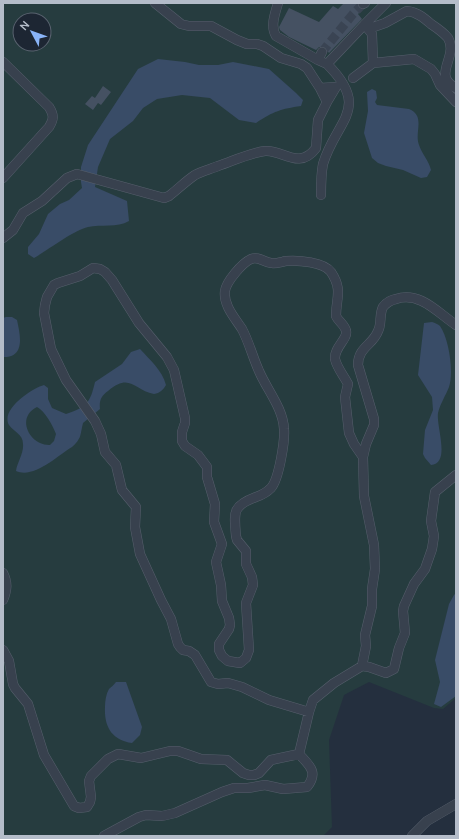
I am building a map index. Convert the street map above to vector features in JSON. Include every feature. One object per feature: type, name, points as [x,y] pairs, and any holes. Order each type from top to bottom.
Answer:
[{"type":"street","points":[[154,3],[181,24],[189,26],[211,26],[237,40],[247,44],[257,44],[263,46],[281,58],[301,64],[307,68],[327,102]]},
{"type":"street","points":[[278,3],[273,22],[276,36],[320,56],[341,79],[348,92],[349,101],[346,118],[323,165],[321,195]]},
{"type":"street","points":[[327,64],[366,27],[386,3]]},
{"type":"street","points":[[366,27],[385,23],[407,11],[422,16],[448,39],[451,51],[445,77],[449,84],[456,88]]},
{"type":"street","points":[[366,27],[372,34],[373,63]]},
{"type":"street","points":[[353,78],[373,63],[414,59],[431,69],[440,85],[456,102]]},
{"type":"street","points":[[3,62],[49,107],[53,115],[49,127],[3,178]]},
{"type":"street","points":[[3,238],[12,230],[22,213],[42,201],[67,178],[74,174],[164,198],[169,196],[196,174],[257,153],[270,151],[291,158],[305,156],[316,148],[318,120],[336,87],[320,88]]},
{"type":"street","points":[[309,712],[269,700],[242,687],[228,683],[218,684],[211,682],[195,654],[183,650],[178,644],[173,623],[140,554],[135,526],[136,507],[122,490],[116,465],[105,452],[101,434],[95,421],[66,380],[51,349],[44,313],[45,305],[54,285],[80,276],[93,268],[100,269],[105,272],[112,280],[139,323],[167,357],[174,370],[185,418],[182,441],[185,446],[198,455],[207,467],[207,477],[215,504],[214,522],[222,544],[216,562],[221,585],[222,601],[230,625],[219,644],[219,650],[222,656],[228,661],[240,663],[247,655],[249,643],[246,603],[253,585],[252,577],[246,564],[246,551],[237,540],[236,536],[235,511],[241,503],[266,492],[275,483],[283,445],[284,430],[278,407],[225,299],[227,284],[245,262],[255,258],[260,258],[271,263],[286,261],[307,262],[323,266],[330,271],[337,284],[339,294],[336,316],[346,331],[346,336],[336,349],[337,366],[348,384],[345,397],[349,433],[354,444],[363,457]]},
{"type":"street","points":[[362,666],[366,646],[365,635],[372,606],[372,589],[375,569],[374,545],[364,496],[363,457],[366,444],[374,425],[374,418],[358,365],[358,358],[363,349],[378,332],[380,316],[384,306],[388,302],[398,298],[416,298],[436,310],[456,325]]},
{"type":"street","points":[[299,754],[313,700],[334,683],[362,666],[386,673],[394,669],[399,648],[405,633],[404,606],[414,584],[425,569],[432,549],[434,536],[431,521],[435,492],[456,475]]},
{"type":"street","points":[[3,573],[7,586],[3,600]]},
{"type":"street","points":[[3,650],[9,661],[13,684],[28,704],[44,755],[74,806],[79,808],[87,807],[90,802],[91,797],[89,781],[91,776],[108,759],[118,754],[141,758],[170,751],[178,751],[201,759],[226,760],[243,773],[254,775],[271,760],[299,754]]},
{"type":"street","points":[[104,836],[139,817],[146,815],[162,816],[175,813],[209,797],[234,788],[248,788],[266,785],[283,789],[305,788],[312,781],[313,770],[299,754]]},
{"type":"street","points":[[412,836],[427,821],[456,804]]},
{"type":"green space","points":[[3,3],[456,3],[456,698],[443,709],[434,708],[369,682],[344,695],[329,740],[332,827],[323,836],[3,836]]},
{"type":"water","points":[[158,59],[199,65],[218,65],[233,62],[269,69],[303,100],[301,106],[278,111],[256,123],[239,120],[210,98],[182,95],[157,99],[143,108],[133,121],[110,139],[98,167],[95,187],[127,201],[129,221],[114,225],[93,226],[82,229],[68,236],[34,258],[28,254],[28,247],[39,234],[48,214],[60,204],[69,200],[82,188],[81,167],[88,145],[138,69]]},
{"type":"water","points":[[372,89],[376,91],[377,98],[375,102],[377,105],[409,109],[417,116],[419,145],[431,170],[427,177],[421,178],[403,170],[386,166],[378,163],[372,158],[364,133],[368,111],[367,92]]},
{"type":"water","points":[[12,317],[17,320],[20,344],[15,354],[3,357],[3,318]]},
{"type":"water","points":[[432,322],[440,326],[446,339],[450,356],[451,373],[449,387],[438,413],[441,444],[440,458],[437,463],[431,465],[423,454],[425,430],[433,410],[432,397],[418,375],[424,323]]},
{"type":"water","points":[[140,349],[155,366],[162,375],[166,385],[162,390],[154,394],[132,384],[122,383],[115,386],[102,397],[100,401],[100,409],[83,423],[79,439],[72,447],[38,469],[23,473],[16,471],[22,451],[23,441],[20,435],[9,425],[7,419],[13,406],[33,390],[44,385],[48,388],[48,399],[52,408],[66,414],[79,409],[89,400],[95,382],[122,364],[131,352]],"holes":[[[37,407],[48,419],[56,434],[54,441],[50,445],[36,441],[31,436],[26,424],[30,412]]]},
{"type":"water","points":[[456,593],[456,696],[441,707],[434,704],[440,682],[435,660],[449,604]]},
{"type":"water","points":[[116,682],[126,682],[142,727],[140,735],[132,743],[114,736],[106,721],[106,695],[109,689]]},
{"type":"building","points":[[344,3],[357,3],[358,7],[362,10],[358,14],[362,19],[329,53],[324,47],[319,47],[316,50],[289,37],[280,30],[279,27],[289,8],[319,22],[333,6],[338,9]]},
{"type":"building","points":[[103,86],[111,92],[101,105],[98,103],[93,110],[85,104],[92,96],[95,98]]},
{"type":"tunnel","points":[[322,52],[363,4]]}]
